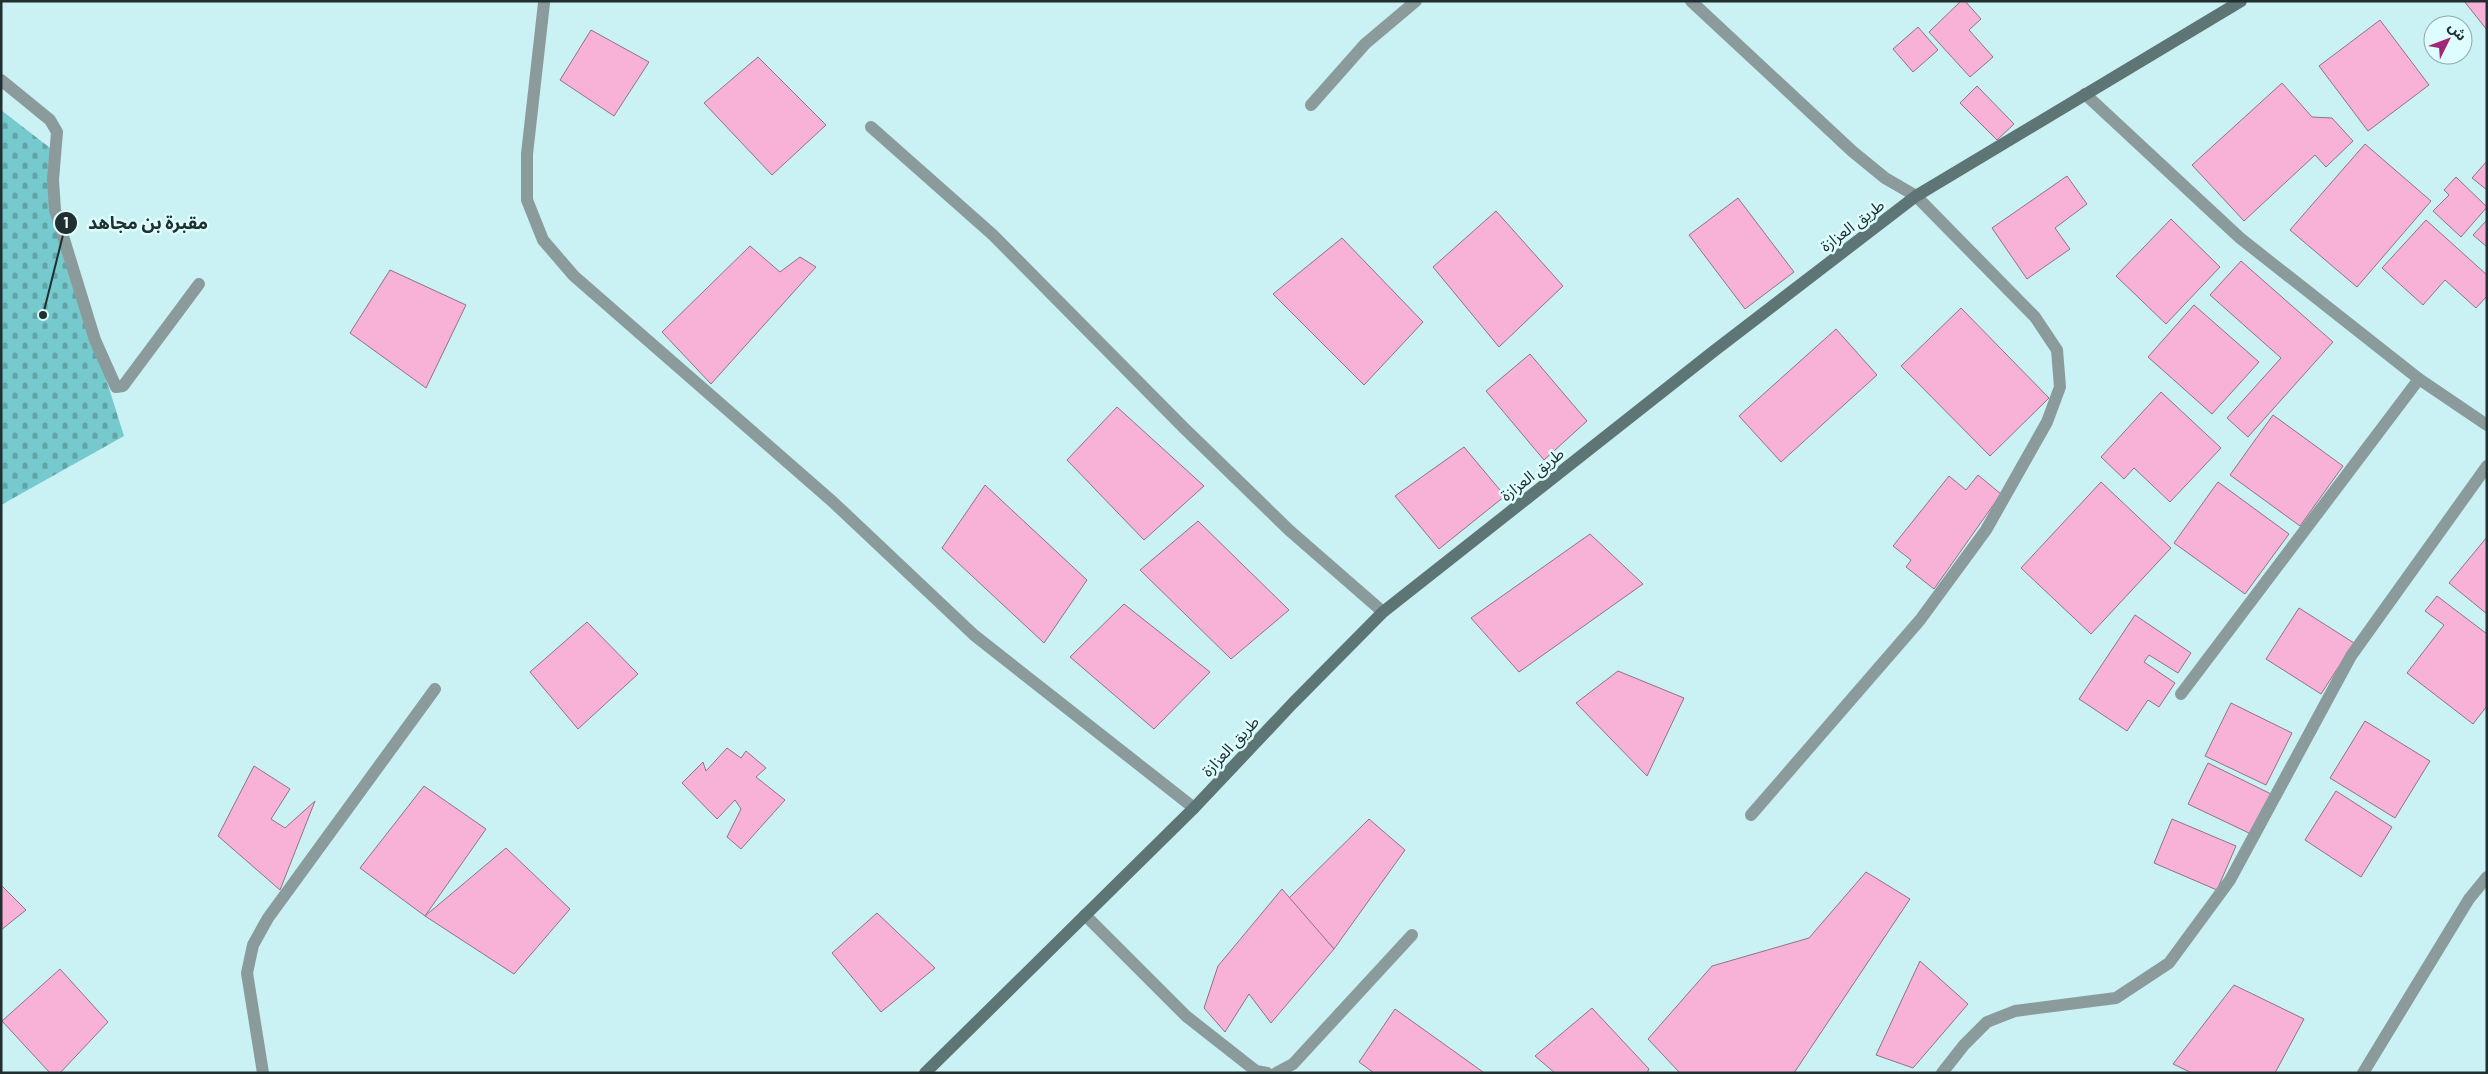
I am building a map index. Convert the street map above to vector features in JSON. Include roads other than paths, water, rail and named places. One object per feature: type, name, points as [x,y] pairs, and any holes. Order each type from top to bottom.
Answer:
[{"type":"street","points":[[1311,105],[1365,44],[1416,1]]},
{"type":"street","points":[[1691,1],[1852,151],[1885,178],[1916,196],[2035,317],[2057,350],[2060,388],[2047,422],[1986,530],[1920,620],[1751,815]]},
{"type":"street","name":"طريق العزازة","points":[[924,1073],[1194,808],[1292,703],[1383,612],[1714,351],[1916,196],[2241,1]]},
{"type":"street","points":[[544,3],[527,154],[527,200],[543,240],[574,276],[833,502],[974,635],[1194,808]]},
{"type":"street","points":[[1,80],[50,120],[57,132],[53,180],[55,210],[95,340],[116,387],[123,386],[199,284]]},
{"type":"street","points":[[2085,94],[2240,238],[2419,379],[2487,425]]},
{"type":"street","points":[[871,127],[993,235],[1191,435],[1282,523],[1383,612]]},
{"type":"street","points":[[2181,694],[2419,379]]},
{"type":"street","points":[[1942,1073],[1964,1045],[1987,1022],[2015,1011],[2116,998],[2169,963],[2230,880],[2351,656],[2487,466]]},
{"type":"street","points":[[263,1073],[247,973],[253,945],[268,918],[435,689]]},
{"type":"street","points":[[2363,1073],[2469,899],[2487,877]]},
{"type":"street","points":[[1085,915],[1186,1016],[1256,1071],[1267,1073]]},
{"type":"street","points":[[1276,1073],[1293,1064],[1412,935]]},
{"type":"place","name":"مقبرة بن مجاهد","points":[[43,315]]}]
